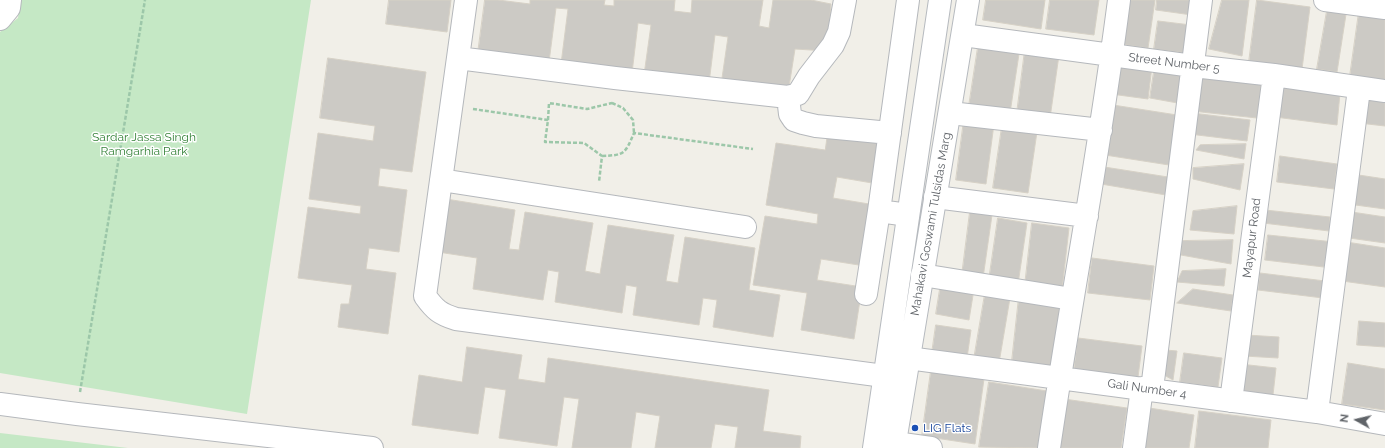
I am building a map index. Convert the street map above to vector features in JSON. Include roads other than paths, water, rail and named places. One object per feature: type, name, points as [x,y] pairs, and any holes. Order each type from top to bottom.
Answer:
[{"type":"street","points":[[0,19],[9,8],[10,0]]},
{"type":"street","points":[[466,0],[425,296],[433,308],[442,314],[456,319],[884,376]]},
{"type":"street","points":[[458,58],[615,78],[788,97],[798,94],[809,76],[833,45],[839,32],[845,0]]},
{"type":"street","points":[[866,294],[908,0]]},
{"type":"street","name":"Mahakavi Goswami Tulsidas Marg","points":[[874,448],[940,0]]},
{"type":"street","name":"Mahakavi Goswami Tulsidas Marg","points":[[895,445],[908,358],[968,0]]},
{"type":"street","points":[[1049,448],[1072,299],[1087,216],[1119,0]]},
{"type":"street","points":[[1134,448],[1147,389],[1201,0]]},
{"type":"street","points":[[1325,0],[1385,8]]},
{"type":"street","name":"Street Number 5","points":[[963,35],[1193,66],[1274,75],[1385,92]]},
{"type":"street","name":"Mayapur Road","points":[[1231,401],[1274,75]]},
{"type":"street","points":[[1317,412],[1359,89]]},
{"type":"street","points":[[788,97],[790,114],[794,120],[816,126],[890,133]]},
{"type":"street","points":[[950,114],[1100,130]]},
{"type":"street","points":[[441,180],[745,227]]},
{"type":"street","points":[[935,198],[1087,216]]},
{"type":"street","points":[[879,211],[908,214]]},
{"type":"street","points":[[922,275],[1072,299]]},
{"type":"street","name":"Gali Number 4","points":[[908,358],[1317,412],[1385,424]]},
{"type":"street","points":[[0,404],[77,414],[242,440],[372,448]]},
{"type":"street","points":[[895,445],[931,448]]},
{"type":"place","name":"LIG Flats","points":[[915,428]]},
{"type":"park label","name":"Sardar Jassa Singh Ramgarhia Park","points":[[144,144]]}]
